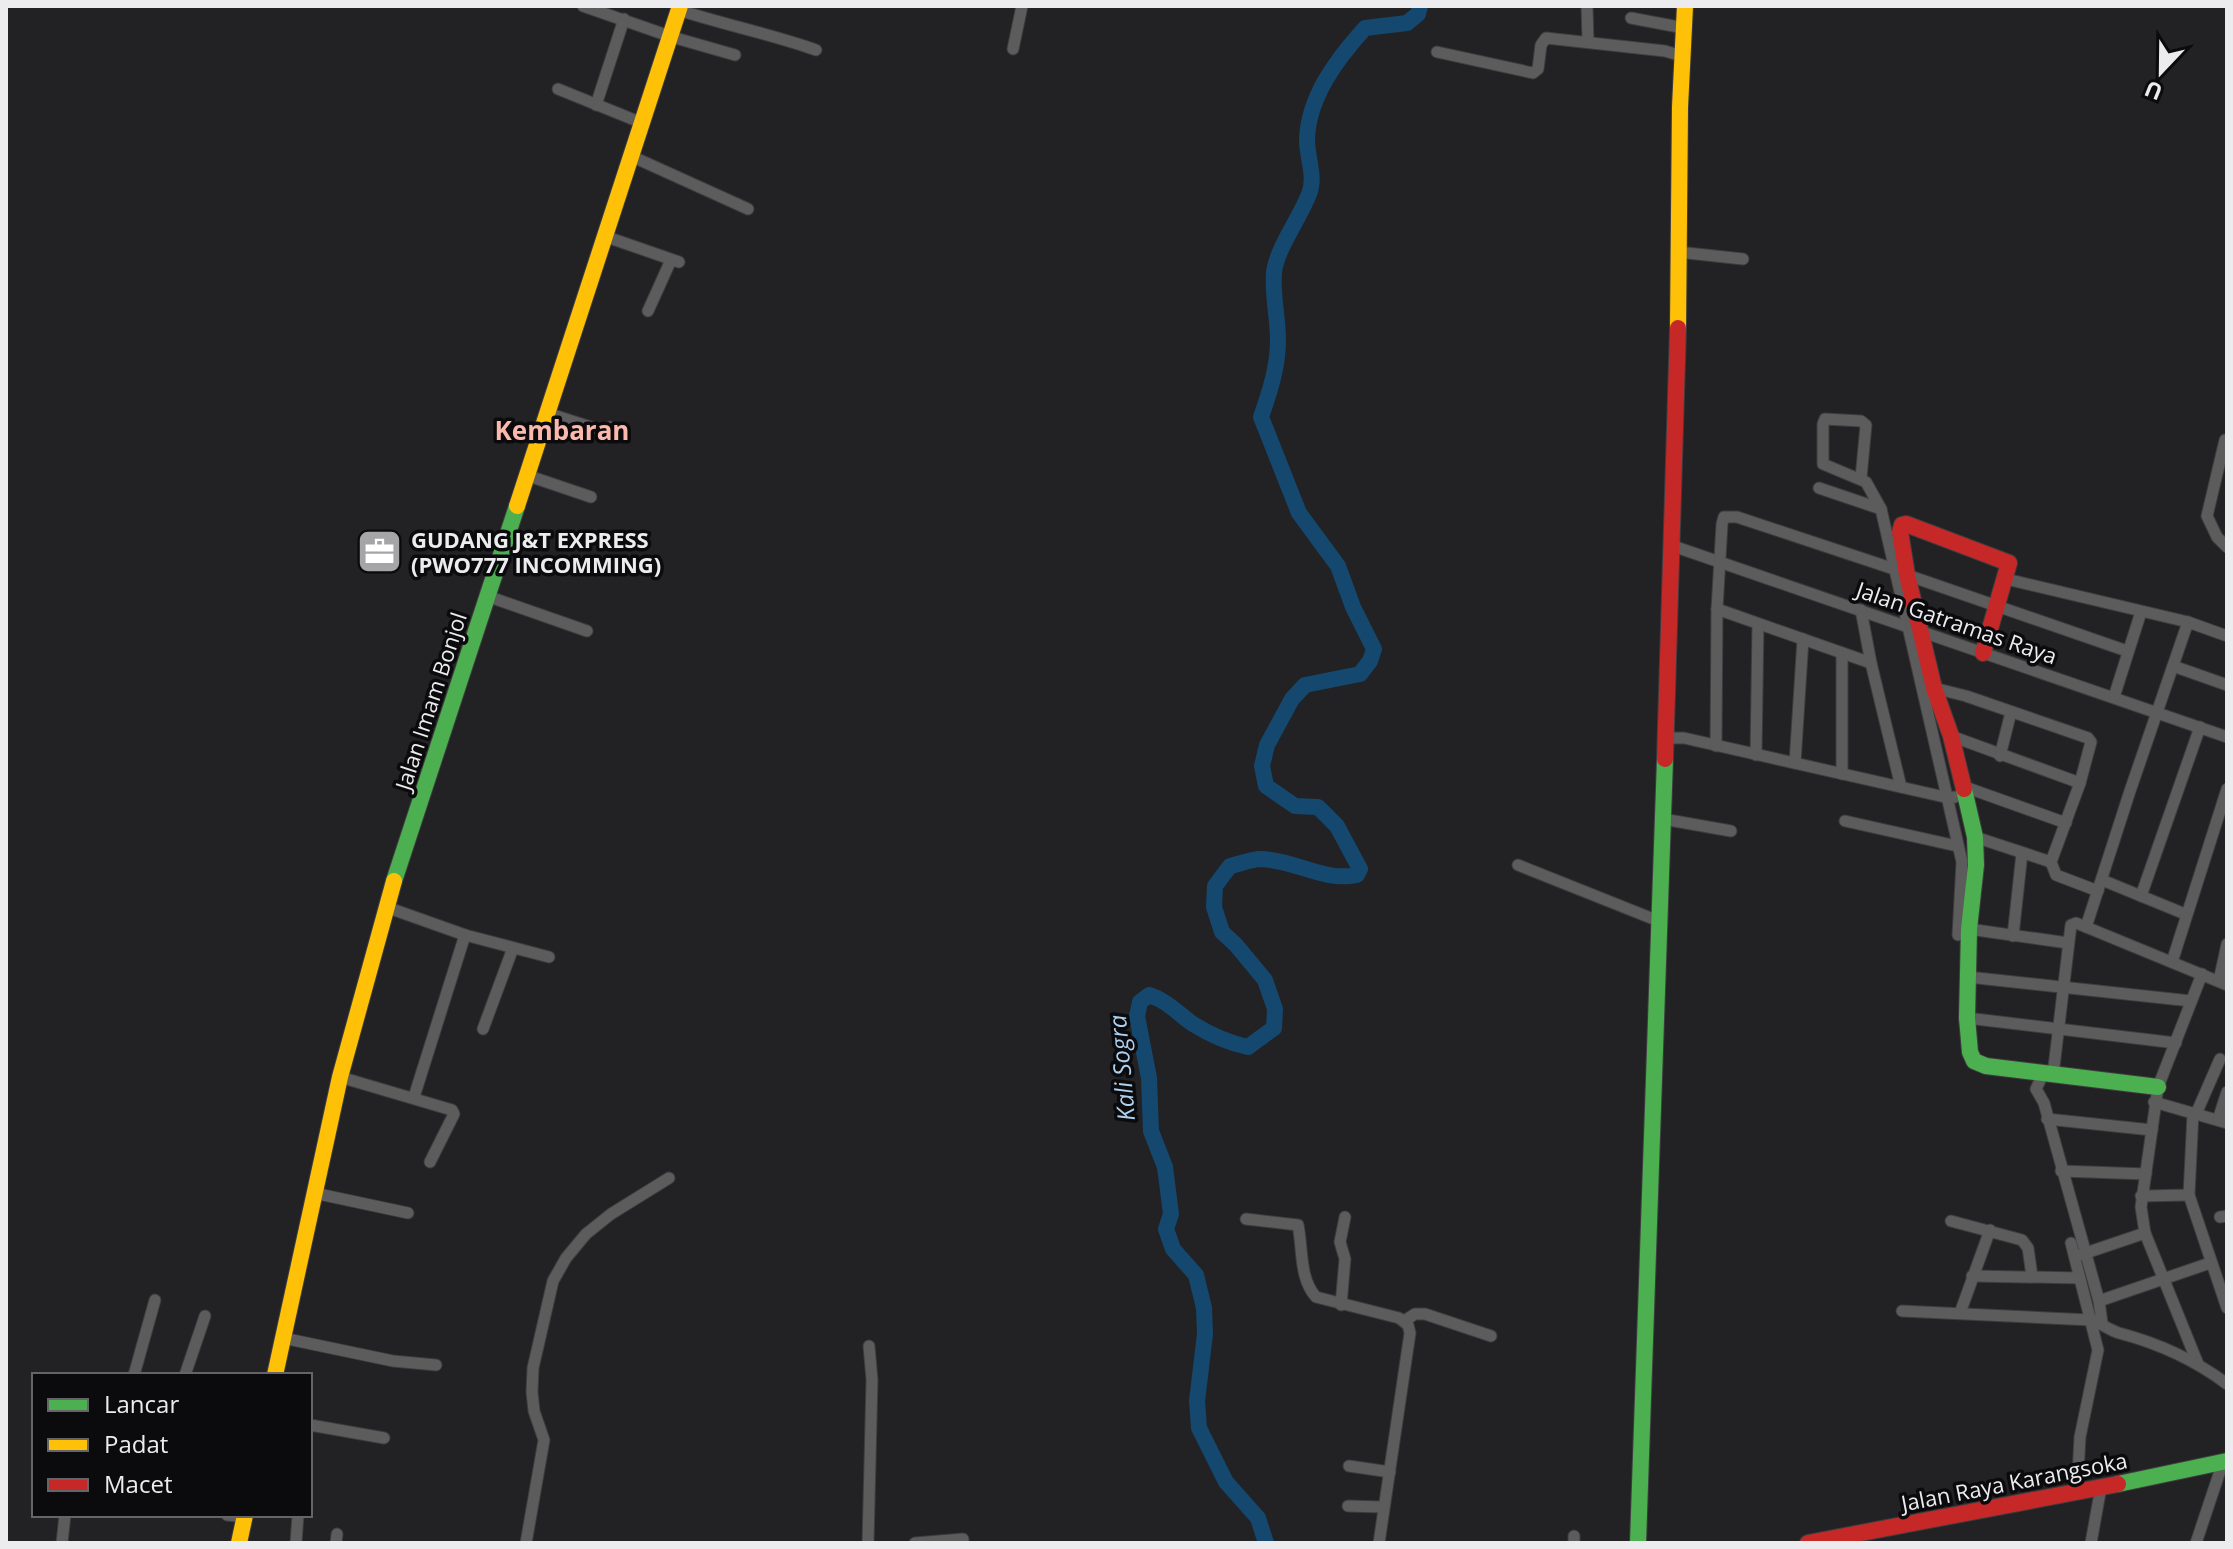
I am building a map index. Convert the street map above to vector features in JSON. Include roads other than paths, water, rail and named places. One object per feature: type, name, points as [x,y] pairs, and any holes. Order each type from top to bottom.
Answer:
[{"type":"street","points":[[583,6],[735,55]]},
{"type":"street","points":[[1013,49],[1022,6]]},
{"type":"street","points":[[1587,6],[1588,42]]},
{"type":"street","points":[[1638,1543],[1673,546],[1685,6]]},
{"type":"street","points":[[680,8],[816,50]]},
{"type":"street","name":"Jalan Imam Bonjol","points":[[275,1373],[340,1077],[386,907],[680,8]]},
{"type":"street","points":[[1631,18],[1684,28]]},
{"type":"street","points":[[596,105],[624,19]]},
{"type":"street","points":[[1437,52],[1533,73],[1538,69],[1544,39],[1665,51],[1682,56]]},
{"type":"street","points":[[558,89],[642,123]]},
{"type":"street","points":[[631,156],[748,209]]},
{"type":"street","points":[[604,236],[675,261],[648,311]]},
{"type":"street","points":[[1678,252],[1743,259]]},
{"type":"street","points":[[547,413],[603,431],[610,427]]},
{"type":"street","points":[[1861,478],[1866,425],[1861,421],[1825,419],[1823,464],[1861,478],[1881,509],[1975,837],[1976,865],[1964,932]]},
{"type":"street","points":[[2225,440],[2221,482],[2207,516],[2217,537],[2227,547]]},
{"type":"street","points":[[526,475],[591,497]]},
{"type":"street","points":[[1819,488],[1881,509]]},
{"type":"street","points":[[1716,746],[1719,561],[1722,524],[1724,517],[1729,515],[2127,651]]},
{"type":"street","points":[[1900,572],[1900,528],[1906,524],[2009,563],[1983,653]]},
{"type":"street","name":"Jalan Gatramas Raya","points":[[1673,546],[2227,737]]},
{"type":"street","points":[[2006,579],[2188,622],[2227,636]]},
{"type":"street","points":[[487,596],[587,631]]},
{"type":"street","points":[[1717,609],[1871,663]]},
{"type":"street","points":[[1861,610],[1901,787]]},
{"type":"street","points":[[2114,697],[2141,612]]},
{"type":"street","points":[[2086,927],[2188,622]]},
{"type":"street","points":[[1756,755],[1758,624]]},
{"type":"street","points":[[1914,630],[1951,736],[1960,793],[1957,846],[1962,862],[1967,1018],[1970,1052],[1974,1061],[1986,1066],[2156,1094],[2194,1114],[2222,1122],[2227,1092]]},
{"type":"street","points":[[1795,763],[1803,639]]},
{"type":"street","points":[[1842,653],[1842,774]]},
{"type":"street","points":[[2173,666],[2227,685]]},
{"type":"street","points":[[1934,688],[2088,738],[2091,746],[2080,783],[2051,862],[2056,875],[2141,896],[2185,914]]},
{"type":"street","points":[[2000,756],[2011,712]]},
{"type":"street","points":[[2141,896],[2200,727]]},
{"type":"street","points":[[1951,736],[2080,783]]},
{"type":"street","points":[[1666,738],[1684,738],[1901,787],[1960,793],[2066,823]]},
{"type":"street","points":[[2172,962],[2227,789]]},
{"type":"street","points":[[1663,819],[1731,831]]},
{"type":"street","points":[[1845,821],[1957,846]]},
{"type":"street","points":[[1975,837],[2051,862]]},
{"type":"street","points":[[2013,936],[2022,853]]},
{"type":"street","points":[[1518,865],[1661,922]]},
{"type":"street","points":[[386,907],[465,935],[549,957]]},
{"type":"street","points":[[2077,1492],[2080,1437],[2098,1350],[2096,1322],[2099,1301],[2080,1255],[2044,1103],[2036,1089],[2048,1074],[2071,925],[2076,923],[2223,983],[2227,944]]},
{"type":"street","points":[[1964,932],[2068,943]]},
{"type":"street","points":[[414,1097],[465,935]]},
{"type":"street","points":[[483,1029],[513,948]]},
{"type":"street","points":[[2198,1364],[2145,1233],[2141,1196],[2156,1094],[2202,974]]},
{"type":"street","points":[[1968,977],[2191,1001]]},
{"type":"street","points":[[1967,1018],[2176,1043]]},
{"type":"street","points":[[2220,1059],[2194,1114],[2189,1195],[2227,1308]]},
{"type":"street","points":[[340,1077],[414,1097],[454,1112],[430,1162]]},
{"type":"street","points":[[2047,1119],[2152,1130]]},
{"type":"street","points":[[2061,1171],[2146,1174]]},
{"type":"street","points":[[526,1543],[544,1440],[534,1411],[533,1368],[553,1281],[566,1258],[586,1234],[611,1214],[669,1178]]},
{"type":"street","points":[[314,1193],[408,1213]]},
{"type":"street","points":[[2141,1196],[2189,1195]]},
{"type":"street","points":[[1341,1305],[1345,1259],[1340,1242],[1345,1217]]},
{"type":"street","points":[[1246,1219],[1298,1225],[1300,1256],[1310,1290],[1325,1301],[1404,1321],[1415,1314],[1425,1314],[1491,1336]]},
{"type":"street","points":[[1951,1221],[1990,1230],[2027,1244],[2032,1276]]},
{"type":"street","points":[[1960,1313],[1990,1230]]},
{"type":"street","points":[[2080,1255],[2145,1233]]},
{"type":"street","points":[[2071,1243],[2080,1255],[2080,1278],[2096,1322]]},
{"type":"street","points":[[2099,1301],[2210,1263]]},
{"type":"street","points":[[1972,1276],[2080,1278]]},
{"type":"street","points":[[135,1373],[155,1300]]},
{"type":"street","points":[[1902,1311],[2096,1322],[2137,1336],[2198,1364],[2227,1384]]},
{"type":"street","points":[[186,1373],[205,1316]]},
{"type":"street","points":[[1379,1543],[1410,1333],[1404,1321]]},
{"type":"street","points":[[283,1338],[393,1361],[436,1365]]},
{"type":"street","points":[[868,1543],[872,1380],[869,1346]]},
{"type":"street","points":[[312,1427],[384,1438]]},
{"type":"street","points":[[2200,1542],[2225,1461]]},
{"type":"street","name":"Jalan Raya Karangsoka","points":[[1808,1543],[2225,1461]]},
{"type":"street","points":[[1349,1466],[1390,1472]]},
{"type":"street","points":[[2091,1543],[2101,1487]]},
{"type":"street","points":[[1348,1506],[1382,1507]]},
{"type":"street","points":[[62,1543],[65,1517]]},
{"type":"street","points":[[239,1543],[245,1517]]},
{"type":"street","points":[[296,1543],[298,1517]]},
{"type":"street","points":[[915,1543],[963,1539],[963,1543]]},
{"type":"waterway","name":"Kali Sogra","points":[[1266,1543],[1258,1518],[1226,1482],[1199,1428],[1197,1401],[1205,1334],[1204,1308],[1196,1275],[1173,1249],[1166,1229],[1171,1214],[1165,1167],[1151,1131],[1149,1078],[1137,1016],[1140,1002],[1149,995],[1206,1031],[1248,1047],[1274,1028],[1275,1009],[1265,980],[1222,932],[1214,907],[1215,886],[1230,866],[1257,859],[1274,860],[1333,876],[1357,875],[1360,869],[1337,826],[1318,807],[1295,806],[1266,786],[1262,766],[1267,745],[1292,699],[1305,685],[1360,674],[1374,649],[1353,607],[1338,566],[1299,513],[1261,417],[1278,350],[1274,272],[1284,243],[1311,188],[1307,140],[1318,94],[1344,53],[1365,28],[1407,23],[1418,14],[1420,6]]},
{"type":"place","name":"GUDANG J&T EXPRESS (PWO777 INCOMMING)","points":[[380,552]]},
{"type":"district","name":"Kembaran","points":[[562,430]]}]
